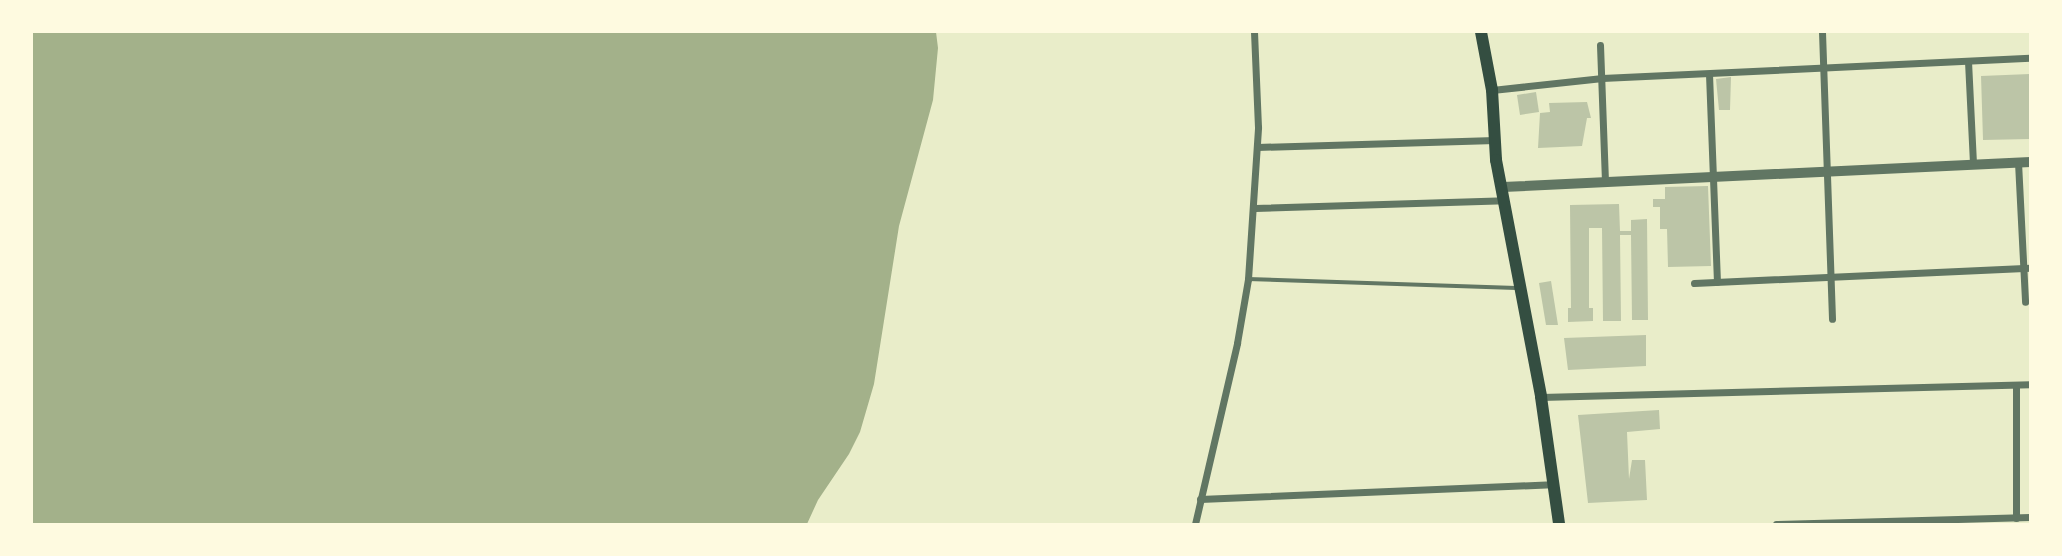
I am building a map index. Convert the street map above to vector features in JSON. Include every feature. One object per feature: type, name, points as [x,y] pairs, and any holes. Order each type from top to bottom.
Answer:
[{"type":"main road","points":[[1481,32],[1492,90],[1495,140],[1541,397],[1559,524]]},
{"type":"street","points":[[1195,524],[1235,355],[1248,279],[1255,208],[1257,147],[1258,69],[1254,32]]},
{"type":"street","points":[[1822,32],[1832,319]]},
{"type":"street","points":[[1600,45],[1605,182]]},
{"type":"street","points":[[1492,90],[1602,78],[2031,58]]},
{"type":"street","points":[[1968,61],[1973,164]]},
{"type":"street","points":[[1709,74],[1717,282]]},
{"type":"street","points":[[1257,147],[1495,140]]},
{"type":"street","points":[[2018,162],[2027,268],[2025,302]]},
{"type":"street","points":[[1255,208],[1504,193],[1605,182],[2031,162]]},
{"type":"street","points":[[1695,284],[2027,268]]},
{"type":"street","points":[[2017,384],[2017,518]]},
{"type":"street","points":[[1541,397],[2031,384]]},
{"type":"street","points":[[1200,499],[1552,484]]},
{"type":"street","points":[[1776,524],[2031,517]]},
{"type":"lane","points":[[1248,279],[1521,289]]},
{"type":"shaded area","points":[[32,32],[936,32],[938,48],[933,100],[899,226],[874,384],[860,432],[849,454],[818,500],[807,524],[32,524]]},
{"type":"building","points":[[2030,74],[2030,139],[1983,140],[1981,76]]},
{"type":"building","points":[[1731,77],[1730,110],[1719,110],[1716,79]]},
{"type":"building","points":[[1536,92],[1539,112],[1520,115],[1517,95]]},
{"type":"building","points":[[1587,102],[1591,118],[1587,118],[1582,146],[1538,148],[1540,113],[1550,112],[1549,103]]},
{"type":"building","points":[[1708,186],[1711,266],[1668,267],[1667,229],[1660,229],[1660,207],[1653,207],[1653,199],[1665,199],[1665,187]]},
{"type":"building","points":[[1619,204],[1620,231],[1631,231],[1631,220],[1647,219],[1648,320],[1632,320],[1631,235],[1620,235],[1621,321],[1603,321],[1602,228],[1589,228],[1589,308],[1593,308],[1593,321],[1568,322],[1568,308],[1571,308],[1570,205]]},
{"type":"building","points":[[1551,281],[1558,325],[1546,325],[1539,283]]},
{"type":"building","points":[[1646,335],[1646,366],[1568,370],[1564,338]]},
{"type":"building","points":[[1659,410],[1660,429],[1627,432],[1629,479],[1632,460],[1645,460],[1647,500],[1588,503],[1578,415]]}]
